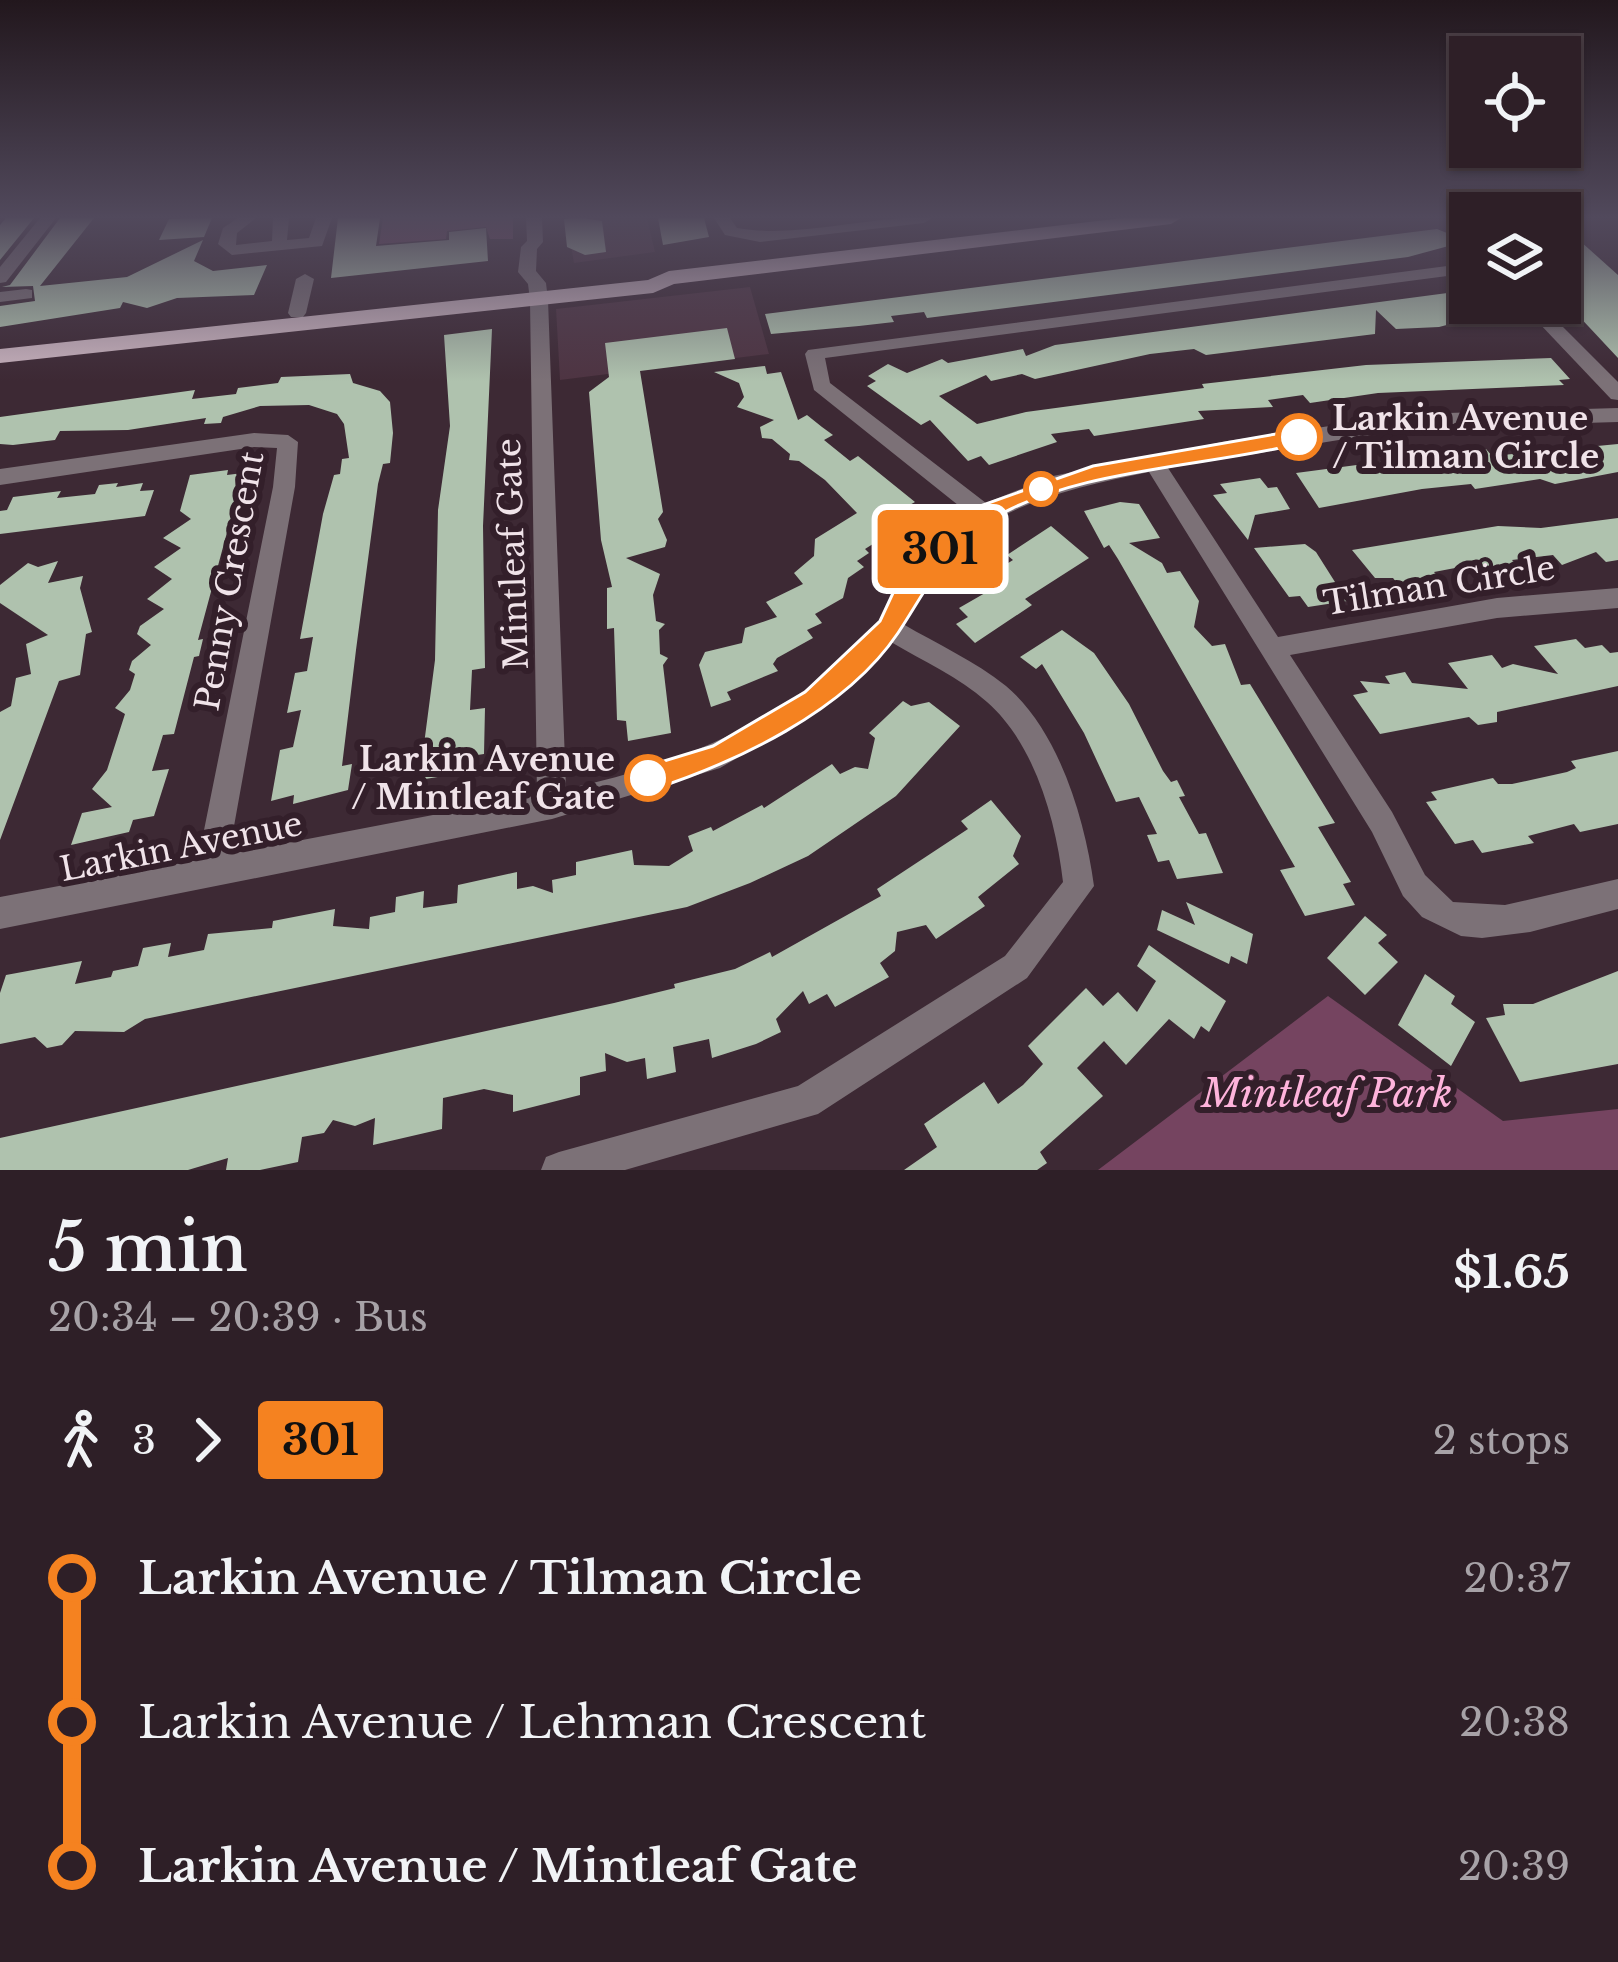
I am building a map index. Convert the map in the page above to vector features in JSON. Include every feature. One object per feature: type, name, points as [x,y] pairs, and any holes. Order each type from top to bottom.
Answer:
[{"type":"main road","points":[[217,331],[238,321],[297,314],[653,286],[669,278],[714,273]]},
{"type":"main road","points":[[0,356],[217,331],[238,334],[538,292]]},
{"type":"street","name":"Mintleaf Gate","points":[[527,273],[538,292],[552,806]]},
{"type":"street","points":[[984,513],[821,386],[815,354],[1435,273]]},
{"type":"street","points":[[297,314],[305,279]]},
{"type":"street","points":[[0,297],[26,294]]},
{"type":"street","points":[[1550,324],[1618,394]]},
{"type":"street","name":"Larkin Avenue","points":[[0,913],[552,806],[720,756],[814,700],[889,628],[902,600],[948,539],[984,513],[1053,484],[1412,421],[1618,415]]},
{"type":"street","name":"Penny Crescent","points":[[0,477],[254,440],[288,442],[284,487],[210,874]]},
{"type":"street","points":[[1154,463],[1382,822],[1411,880],[1445,915],[1494,923],[1618,894]]},
{"type":"street","name":"Tilman Circle","points":[[1272,648],[1497,608],[1618,598]]},
{"type":"street","points":[[559,1170],[806,1102],[1016,967],[1079,886],[1076,847],[1045,766],[1003,699],[889,628]]},
{"type":"shaded area","points":[[750,287],[769,354],[560,380],[556,309]]},
{"type":"green space","name":"Mintleaf Park","points":[[1328,996],[1503,1121],[1618,1109],[1618,1170],[1098,1170]]},
{"type":"building","points":[[19,273],[51,273],[40,286],[136,273],[264,273],[254,295],[177,298],[147,308],[123,302],[120,308],[0,327],[0,306],[35,301],[33,286],[2,287]]},
{"type":"building","points":[[332,273],[381,273],[331,278]]},
{"type":"building","points":[[1092,273],[1285,273],[927,318],[924,312],[891,316],[894,322],[771,334],[765,314]]},
{"type":"building","points":[[1581,273],[1618,275],[1618,358],[1581,318]]},
{"type":"building","points":[[1449,293],[1451,324],[1439,327],[1396,329],[1376,310],[1375,334],[1206,355],[1194,349],[1150,354],[1035,379],[1022,374],[991,381],[986,375],[939,396],[977,424],[1026,412],[1204,388],[1202,384],[1366,365],[1551,358],[1570,379],[1559,380],[1564,385],[1378,393],[1310,403],[1303,395],[1268,400],[1273,407],[1198,411],[1204,419],[1094,436],[1089,429],[1051,434],[1057,442],[989,465],[981,456],[968,461],[930,420],[921,425],[867,386],[876,381],[868,376],[888,364],[907,373],[942,359],[948,363],[1023,349],[1026,356],[1055,345]]},
{"type":"building","points":[[727,328],[735,359],[640,371],[663,512],[658,519],[667,540],[665,547],[626,558],[660,574],[653,595],[656,621],[665,624],[659,630],[660,654],[668,658],[663,665],[671,733],[628,741],[626,721],[617,720],[614,628],[607,629],[607,588],[612,587],[601,540],[589,392],[609,377],[605,343]]},
{"type":"building","points":[[492,329],[483,526],[485,668],[472,670],[470,710],[485,708],[484,754],[464,757],[463,773],[425,779],[412,771],[423,752],[435,660],[438,510],[450,426],[444,335]]},
{"type":"building","points":[[765,366],[767,374],[781,372],[798,420],[807,415],[833,435],[824,440],[850,461],[858,456],[915,502],[906,507],[917,516],[865,549],[869,553],[857,561],[864,567],[848,578],[843,598],[815,614],[822,623],[807,630],[813,638],[777,658],[773,664],[778,671],[727,692],[731,700],[711,707],[699,665],[705,652],[742,643],[745,628],[777,617],[766,602],[803,584],[794,573],[814,556],[815,539],[857,513],[825,480],[799,461],[789,460],[790,454],[772,439],[762,438],[760,427],[774,420],[737,407],[744,397],[739,383],[714,372]]},
{"type":"building","points":[[350,374],[353,383],[380,391],[390,402],[393,433],[390,463],[383,464],[378,484],[356,650],[342,766],[352,764],[348,790],[293,804],[294,795],[271,801],[280,750],[293,747],[301,710],[287,713],[295,673],[307,671],[313,637],[300,639],[323,514],[334,475],[340,474],[342,459],[349,458],[344,424],[337,414],[309,405],[260,406],[223,417],[221,423],[204,424],[206,418],[128,430],[60,431],[55,440],[13,445],[0,444],[0,417],[195,390],[192,399],[236,394],[238,388],[278,383],[281,377]]},
{"type":"building","points":[[1618,444],[1618,472],[1555,484],[1540,479],[1475,489],[1471,484],[1422,489],[1319,508],[1296,473],[1463,451],[1486,449],[1492,456]]},
{"type":"building","points":[[228,470],[227,475],[243,473],[198,640],[203,639],[199,656],[194,657],[174,734],[163,735],[152,771],[169,769],[154,816],[133,820],[129,832],[71,845],[82,813],[112,807],[92,789],[107,770],[125,714],[115,708],[130,690],[135,674],[129,670],[132,661],[151,645],[137,634],[140,626],[164,609],[147,599],[172,579],[154,567],[181,548],[163,538],[191,519],[180,511],[190,475]]},
{"type":"building","points":[[1260,478],[1268,488],[1277,487],[1290,509],[1255,515],[1248,540],[1213,495],[1227,493],[1220,484]]},
{"type":"building","points":[[118,483],[116,487],[143,483],[140,491],[154,490],[145,516],[0,534],[0,511],[7,510],[13,497],[61,491],[57,498],[95,494],[99,485]]},
{"type":"building","points":[[1120,502],[1139,504],[1160,538],[1129,543],[1162,563],[1167,573],[1180,571],[1199,601],[1194,627],[1212,646],[1225,644],[1241,685],[1250,684],[1335,823],[1318,827],[1351,882],[1343,884],[1355,905],[1305,916],[1280,870],[1295,867],[1118,559],[1109,545],[1104,548],[1084,511]]},
{"type":"building","points":[[1618,518],[1618,560],[1606,562],[1596,552],[1562,565],[1553,555],[1512,560],[1518,567],[1478,574],[1471,565],[1434,572],[1441,580],[1400,587],[1393,578],[1375,578],[1352,550],[1498,526],[1541,528]]},
{"type":"building","points":[[1051,526],[1089,558],[1025,599],[1032,605],[975,643],[956,624],[968,617],[959,608],[992,589],[981,580],[1013,560],[1007,555]]},
{"type":"building","points":[[1305,544],[1316,552],[1347,601],[1308,607],[1300,596],[1289,597],[1254,548]]},
{"type":"building","points":[[58,561],[48,583],[83,576],[80,588],[92,632],[86,634],[80,675],[59,681],[0,840],[0,712],[11,706],[16,678],[31,674],[26,644],[48,635],[0,603],[0,585],[28,563],[38,567]]},
{"type":"building","points":[[1062,630],[1094,653],[1129,704],[1163,771],[1171,782],[1177,780],[1185,796],[1179,797],[1199,834],[1206,833],[1223,873],[1177,879],[1169,860],[1158,862],[1147,835],[1157,834],[1139,797],[1116,802],[1084,733],[1042,664],[1036,669],[1020,657]]},
{"type":"building","points":[[1576,639],[1585,648],[1602,645],[1610,653],[1618,652],[1618,686],[1497,712],[1497,722],[1478,725],[1469,717],[1380,734],[1353,695],[1368,692],[1360,681],[1390,684],[1385,676],[1405,672],[1412,683],[1468,689],[1448,663],[1492,655],[1502,668],[1513,664],[1558,674],[1534,646]]},
{"type":"building","points":[[903,701],[911,706],[929,702],[960,726],[896,796],[808,856],[687,907],[145,1019],[124,1032],[75,1031],[62,1045],[47,1048],[35,1037],[0,1044],[0,993],[6,975],[82,961],[75,984],[111,977],[113,971],[138,966],[143,948],[171,943],[168,957],[204,950],[208,934],[272,928],[273,921],[335,909],[333,926],[369,929],[370,917],[395,912],[396,897],[424,891],[423,908],[457,903],[458,885],[517,872],[517,889],[533,886],[553,893],[552,880],[576,875],[576,862],[632,850],[634,865],[669,866],[693,851],[688,836],[711,827],[713,831],[764,808],[832,764],[840,774],[855,767],[868,769],[875,738],[869,733]]},
{"type":"building","points":[[1618,751],[1618,824],[1580,832],[1574,824],[1528,836],[1534,843],[1482,853],[1473,840],[1455,844],[1426,802],[1437,800],[1431,792],[1493,778],[1498,784],[1512,784],[1567,772],[1576,768],[1571,761]]},
{"type":"building","points":[[991,800],[1021,836],[1013,856],[1019,864],[978,897],[985,906],[936,939],[926,925],[897,932],[895,951],[880,963],[889,977],[835,1007],[827,994],[809,1004],[803,991],[776,1019],[781,1032],[756,1044],[712,1058],[709,1039],[673,1047],[676,1072],[647,1079],[645,1058],[627,1062],[605,1053],[606,1071],[580,1077],[580,1095],[513,1112],[513,1095],[484,1089],[443,1098],[442,1129],[373,1145],[375,1118],[355,1126],[333,1120],[324,1133],[302,1137],[298,1162],[260,1170],[226,1170],[228,1158],[188,1170],[0,1170],[0,1138],[614,1003],[735,969],[770,952],[772,957],[881,896],[877,889],[968,829],[961,821]]},
{"type":"building","points":[[1186,902],[1253,934],[1247,964],[1231,956],[1229,964],[1157,930],[1162,910],[1195,925]]},
{"type":"building","points":[[1365,916],[1387,935],[1378,943],[1398,962],[1365,995],[1327,958]]},
{"type":"building","points":[[1149,945],[1226,1001],[1209,1032],[1201,1026],[1194,1039],[1169,1019],[1126,1065],[1104,1041],[1077,1068],[1103,1096],[1040,1152],[1047,1163],[1037,1170],[904,1170],[937,1147],[924,1124],[984,1082],[998,1104],[1023,1085],[1043,1064],[1028,1046],[1086,988],[1103,1006],[1118,992],[1137,1012],[1156,981],[1137,966]]},
{"type":"building","points":[[1618,971],[1618,1064],[1520,1082],[1486,1018],[1505,1015],[1503,1004],[1533,1004]]},
{"type":"building","points":[[1425,974],[1455,996],[1451,1004],[1475,1022],[1451,1066],[1398,1025]]},
{"type":"bus line","name":"301","points":[[648,778],[720,756],[814,700],[889,628],[902,600],[948,539],[984,513],[1053,484],[1093,474],[1299,437]]},
{"type":"place","name":"Larkin Avenue / Tilman Circle","points":[[1299,437]]},
{"type":"place","name":"Larkin Avenue / Mintleaf Gate","points":[[648,778]]}]
